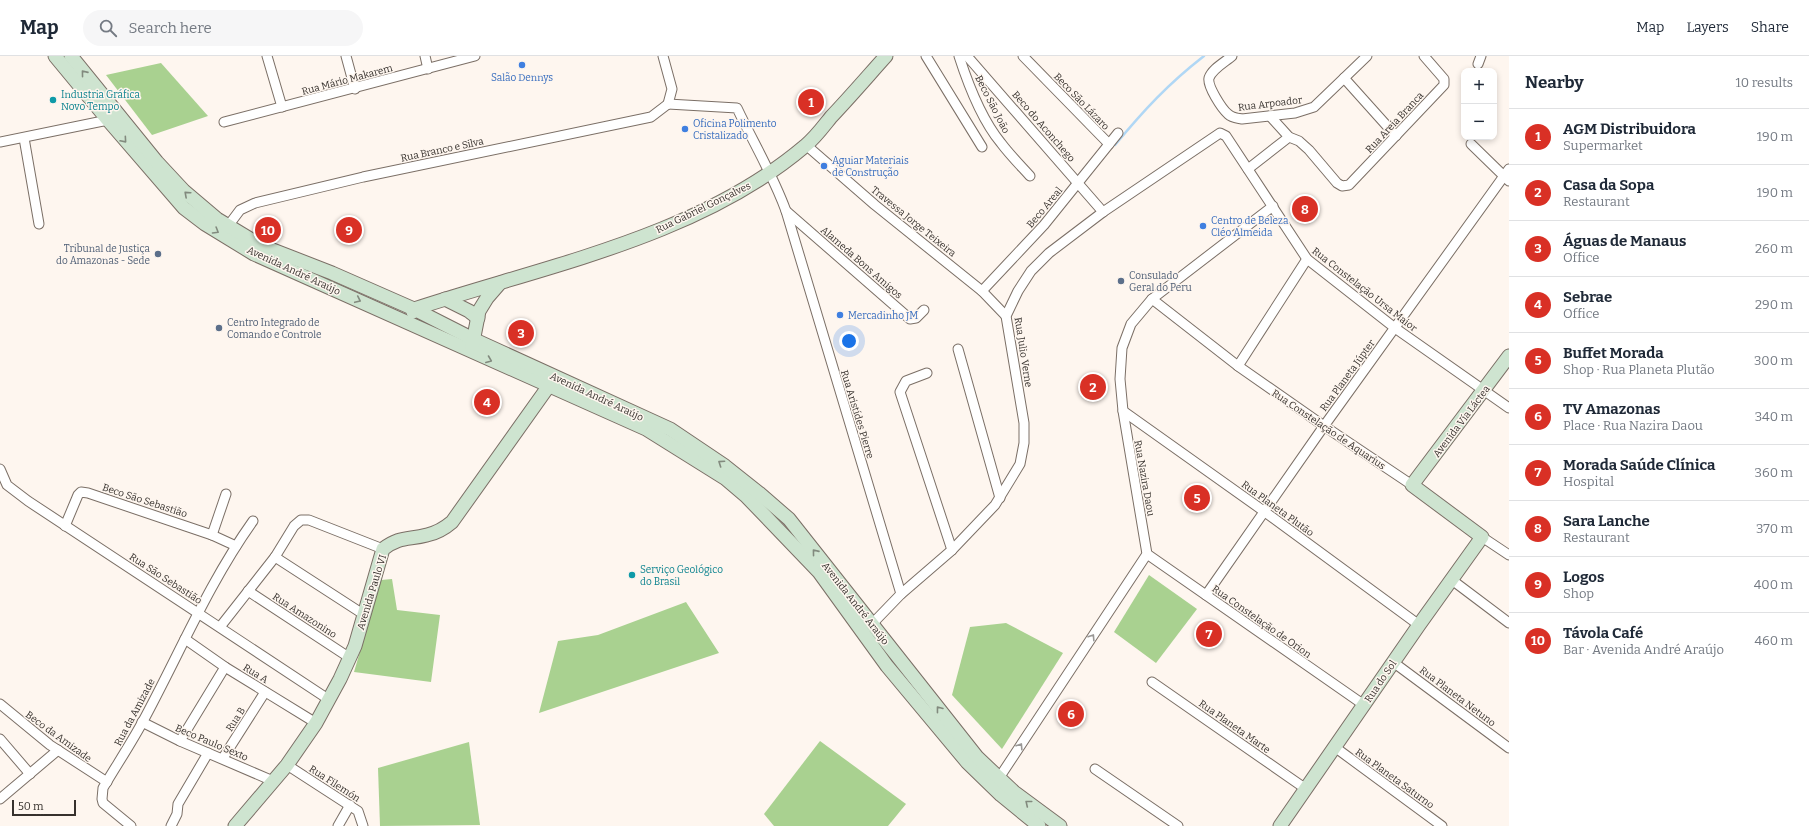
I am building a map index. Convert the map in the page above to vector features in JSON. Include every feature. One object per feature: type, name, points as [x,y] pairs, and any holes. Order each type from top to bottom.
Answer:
[{"type":"main road","name":"Avenida André Araújo","points":[[55,56],[184,208],[205,224],[254,254],[470,352],[552,381],[670,429],[725,466],[788,519],[873,623],[977,757],[999,778],[1060,826]]},
{"type":"main road","name":"Avenida André Araújo","points":[[71,56],[157,162],[184,192],[228,226],[260,245],[332,273],[414,309],[646,429],[714,471],[746,496],[819,572],[887,666],[967,762],[1001,795],[1039,826]]},
{"type":"main road","name":"Rua Gabriel Gonçalves","points":[[414,309],[584,257],[639,238],[732,196],[769,174],[806,145],[886,56]]},
{"type":"main road","points":[[470,352],[475,340],[478,318],[487,298],[500,283]]},
{"type":"main road","points":[[445,299],[469,311],[478,318]]},
{"type":"main road","points":[[408,323],[414,309]]},
{"type":"main road","name":"Avenida Vía Láctea","points":[[1412,486],[1509,356]]},
{"type":"main road","name":"Avenida Paulo VI","points":[[235,826],[287,765],[316,723],[350,658],[383,549],[394,541],[428,535],[444,528],[452,522],[552,381]]},
{"type":"main road","name":"Rua Constelação de Aquarius","points":[[1412,486],[1482,537]]},
{"type":"main road","name":"Rua do Sol","points":[[1280,826],[1336,748],[1393,662],[1482,537]]},
{"type":"street","points":[[267,56],[282,107]]},
{"type":"street","points":[[346,56],[355,89]]},
{"type":"street","points":[[425,56],[428,69]]},
{"type":"street","name":"Rua Mário Makarem","points":[[224,122],[355,89],[475,56]]},
{"type":"street","points":[[663,56],[672,89],[668,104]]},
{"type":"street","points":[[926,56],[982,147]]},
{"type":"street","name":"Beco São João","points":[[959,56],[966,76],[990,128],[1000,143],[1030,176]]},
{"type":"street","name":"Beco do Aconchego","points":[[967,56],[1104,212]]},
{"type":"street","name":"Beco São Lázaro","points":[[1023,56],[1109,144]]},
{"type":"street","name":"Rua Arpoador","points":[[1232,56],[1213,73],[1209,83],[1212,91],[1228,115],[1242,119],[1295,113],[1314,107],[1367,56]]},
{"type":"street","name":"Rua Areia Branca","points":[[1288,137],[1299,141],[1309,150],[1337,183],[1342,186],[1352,182],[1444,85],[1445,82],[1441,76],[1424,56]]},
{"type":"street","points":[[1344,78],[1396,136]]},
{"type":"street","name":"Rua Branco e Silva","points":[[228,226],[240,210],[261,201],[370,175],[651,117],[668,104]]},
{"type":"street","name":"Rua Aristídes Pierre","points":[[668,104],[737,108],[769,174],[776,184],[786,211],[901,594]]},
{"type":"street","points":[[1248,169],[1288,137],[1270,116]]},
{"type":"street","points":[[0,142],[108,120]]},
{"type":"street","name":"Beco Areal","points":[[982,291],[1044,225],[1118,133]]},
{"type":"street","name":"Rua Julio Verne","points":[[873,623],[901,594],[952,550],[1000,498],[1020,464],[1024,443],[1024,423],[1006,316],[1018,292],[1031,272],[1049,253],[1104,212],[1216,135],[1224,134],[1226,136]]},
{"type":"street","name":"Rua Constelação Ursa Maior","points":[[1226,136],[1307,259],[1395,328],[1509,408]]},
{"type":"street","points":[[24,138],[39,224]]},
{"type":"street","points":[[1471,144],[1507,175]]},
{"type":"street","name":"Travessa Jorge Teixeira","points":[[806,145],[875,205],[982,291],[1006,316]]},
{"type":"street","name":"Rua Planeta Júpter","points":[[1206,595],[1324,426],[1507,175]]},
{"type":"street","name":"Rua Nazira Daou","points":[[1147,554],[1123,411],[1120,379],[1122,348],[1131,324],[1152,299],[1273,206]]},
{"type":"street","name":"Alameda Bons Amigos","points":[[786,211],[910,318],[916,318],[924,310]]},
{"type":"street","points":[[1238,366],[1307,259]]},
{"type":"street","name":"Rua Constelação de Aquarius","points":[[1152,299],[1238,366],[1412,486]]},
{"type":"street","points":[[958,349],[1000,498]]},
{"type":"street","points":[[927,373],[906,381],[900,392],[952,550]]},
{"type":"street","name":"Rua Planeta Plutão","points":[[1123,411],[1265,512],[1419,625]]},
{"type":"street","name":"Rua São Sebastião","points":[[0,470],[2,483],[328,699]]},
{"type":"street","name":"Beco São Sebastião","points":[[65,526],[78,494],[84,492],[212,535],[236,546]]},
{"type":"street","points":[[212,535],[226,494]]},
{"type":"street","points":[[220,627],[275,557],[294,526],[301,520],[309,520],[383,549]]},
{"type":"street","points":[[198,612],[236,546],[253,521]]},
{"type":"street","name":"Rua Constelação de Aquarius","points":[[1482,537],[1509,555]]},
{"type":"street","points":[[999,778],[1147,554]]},
{"type":"street","name":"Rua Constelação de Orion","points":[[1147,554],[1364,705]]},
{"type":"street","points":[[275,557],[364,614]]},
{"type":"street","points":[[1452,580],[1509,623]]},
{"type":"street","name":"Rua Amazonino","points":[[248,591],[350,658]]},
{"type":"street","name":"Rua da Amizade","points":[[131,826],[103,803],[103,788],[142,722],[198,612]]},
{"type":"street","name":"Rua A","points":[[185,639],[225,667],[316,723]]},
{"type":"street","name":"Rua Planeta Netuno","points":[[1393,662],[1509,748]]},
{"type":"street","points":[[180,741],[225,667]]},
{"type":"street","name":"Rua Planeta Marte","points":[[1152,682],[1306,789]]},
{"type":"street","name":"Rua B","points":[[223,758],[265,692]]},
{"type":"street","name":"Beco da Amizade","points":[[0,704],[58,750],[107,782]]},
{"type":"street","name":"Beco Paulo Sexto","points":[[142,722],[180,741],[223,758],[273,781]]},
{"type":"street","points":[[0,738],[30,774]]},
{"type":"street","name":"Rua Planeta Saturno","points":[[1336,748],[1442,826]]},
{"type":"street","points":[[0,799],[58,750]]},
{"type":"street","points":[[172,826],[178,804],[208,753]]},
{"type":"street","name":"Rua Filemón","points":[[287,765],[358,811],[363,826]]},
{"type":"street","points":[[1095,770],[1178,826]]},
{"type":"street","points":[[338,826],[350,805]]},
{"type":"green space","points":[[161,63],[208,116],[152,135],[106,75]]},
{"type":"green space","points":[[1149,575],[1197,609],[1156,663],[1114,632]]},
{"type":"green space","points":[[392,579],[397,610],[440,615],[431,682],[354,672],[381,580]]},
{"type":"green space","points":[[686,602],[719,653],[539,713],[558,641],[598,635]]},
{"type":"green space","points":[[1006,623],[1063,653],[1002,749],[952,695],[970,627]]},
{"type":"green space","points":[[820,741],[906,804],[888,826],[774,826],[764,814]]},
{"type":"green space","points":[[469,742],[480,825],[380,826],[378,768]]},
{"type":"waterway","points":[[1115,145],[1157,98],[1204,56]]},
{"type":"place","name":"Salão Dennys","points":[[522,65]]},
{"type":"place","name":"Industria Gráfica Novo Tempo","points":[[53,100]]},
{"type":"place","name":"AGM Distribuidora","points":[[811,102]]},
{"type":"place","name":"Oficina Polimento Cristalizado","points":[[685,129]]},
{"type":"place","name":"Aguiar Materiais de Construção","points":[[824,166]]},
{"type":"place","name":"Sara Lanche","points":[[1305,209]]},
{"type":"place","name":"Centro de Beleza Cléo Almeida","points":[[1203,226]]},
{"type":"place","name":"Távola Café","points":[[268,230]]},
{"type":"place","name":"Logos","points":[[349,230]]},
{"type":"place","name":"Tribunal de Justiça do Amazonas - Sede","points":[[158,254]]},
{"type":"place","name":"Consulado Geral do Peru","points":[[1121,281]]},
{"type":"place","name":"Mercadinho JM","points":[[840,315]]},
{"type":"place","name":"Centro Integrado de Comando e Controle","points":[[219,328]]},
{"type":"place","name":"Águas de Manaus","points":[[521,333]]},
{"type":"place","name":"Casa da Sopa","points":[[1093,387]]},
{"type":"place","name":"Sebrae","points":[[487,402]]},
{"type":"place","name":"Buffet Morada","points":[[1197,498]]},
{"type":"place","name":"Serviço Geológico do Brasil","points":[[632,575]]},
{"type":"place","name":"Morada Saúde Clínica","points":[[1209,634]]},
{"type":"place","name":"TV Amazonas","points":[[1071,714]]}]
